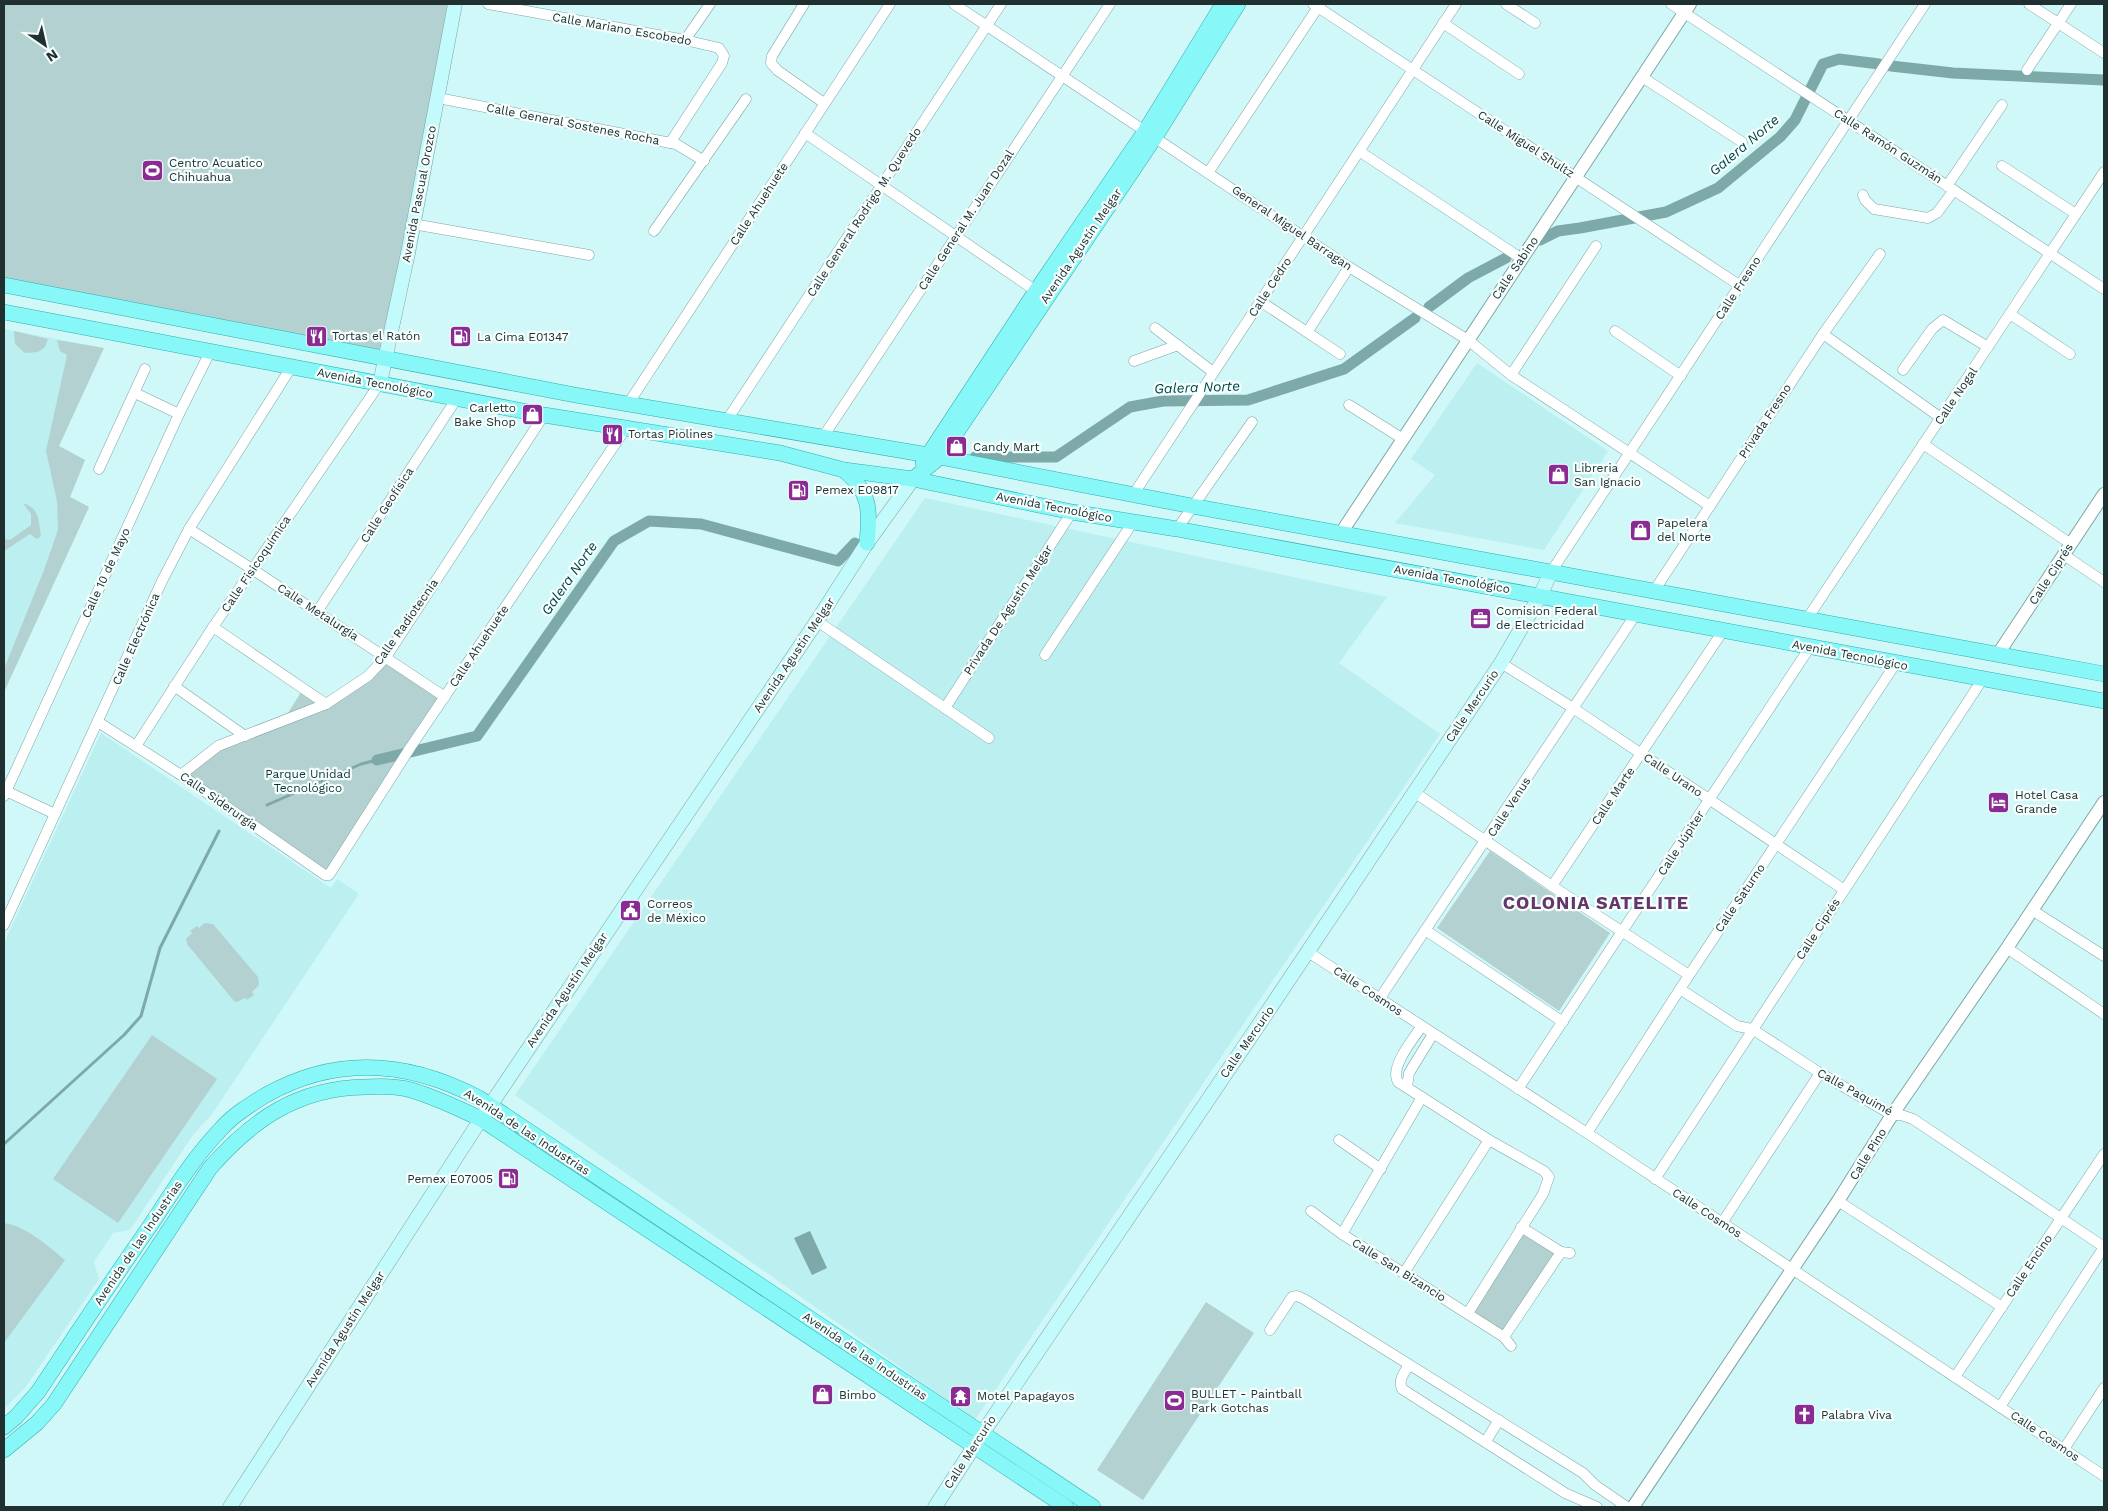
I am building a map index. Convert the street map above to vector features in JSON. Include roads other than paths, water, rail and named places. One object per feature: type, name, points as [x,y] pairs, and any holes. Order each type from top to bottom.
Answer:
[{"type":"main road","name":"Avenida Pascual Orozco","points":[[380,383],[438,98],[455,4]]},
{"type":"main road","name":"Avenida Agustín Melgar","points":[[934,456],[1036,291],[1150,134],[1223,4]]},
{"type":"main road","name":"Avenida Agustín Melgar","points":[[230,1507],[490,1105],[817,621],[867,543],[913,479],[954,436],[1150,134],[1238,4]]},
{"type":"main road","name":"Avenida Tecnológico","points":[[4,285],[628,404],[968,462],[1192,506],[2104,674]]},
{"type":"main road","name":"Avenida Tecnológico","points":[[4,312],[544,415],[780,453],[844,470],[913,479],[1072,512],[1177,529],[1982,680],[2104,701]]},
{"type":"main road","points":[[954,436],[958,450],[968,462]]},
{"type":"main road","points":[[844,470],[856,480],[868,502],[867,543]]},
{"type":"main road","name":"Calle Mercurio","points":[[935,1507],[978,1440],[1501,663],[1540,596],[1551,572]]},
{"type":"main road","name":"Avenida de las Industrias","points":[[4,1427],[16,1417],[38,1392],[198,1155],[222,1127],[243,1110],[282,1087],[304,1078],[344,1068],[362,1067],[392,1069],[427,1076],[462,1089],[490,1105],[712,1253],[939,1414]]},
{"type":"main road","name":"Avenida de las Industrias","points":[[4,1450],[37,1423],[54,1404],[210,1168],[228,1148],[248,1129],[269,1114],[303,1097],[330,1090],[384,1086],[409,1090],[432,1097],[481,1119],[703,1266],[978,1440],[1093,1507]]},
{"type":"main road","points":[[703,1266],[712,1253]]},
{"type":"main road","name":"Avenida de las Industrias","points":[[978,1440],[1066,1507]]},
{"type":"street","name":"Calle Mariano Escobedo","points":[[488,4],[715,46],[723,54],[722,63],[670,143]]},
{"type":"street","points":[[685,40],[710,4]]},
{"type":"street","points":[[804,4],[772,56],[771,63],[777,70],[824,103]]},
{"type":"street","name":"Calle Ahuehuete","points":[[628,404],[890,4]]},
{"type":"street","name":"General Miguel Barragan","points":[[954,4],[1349,267],[1468,340],[1511,375],[1710,506]]},
{"type":"street","name":"Calle General Rodrigo M. Quevedo","points":[[727,420],[1001,4]]},
{"type":"street","name":"Calle General M. Juan Dozal","points":[[823,437],[1110,4]]},
{"type":"street","name":"Calle Cedro","points":[[1133,494],[1456,4]]},
{"type":"street","points":[[1506,4],[1535,23]]},
{"type":"street","name":"Calle Ramón Guzmán","points":[[1671,4],[1688,8],[1789,82],[2104,289]]},
{"type":"street","name":"Calle Fresno","points":[[1551,572],[1925,4]]},
{"type":"street","points":[[2029,4],[2104,53]]},
{"type":"street","points":[[2027,70],[2070,4]]},
{"type":"street","points":[[1208,173],[1317,5]]},
{"type":"street","name":"Calle Miguel Shultz","points":[[1317,5],[1739,285]]},
{"type":"street","name":"Calle Sabino","points":[[1341,533],[1688,8]]},
{"type":"street","points":[[1444,23],[1519,74]]},
{"type":"street","points":[[1642,77],[1742,142]]},
{"type":"street","name":"Calle General Sostenes Rocha","points":[[438,98],[676,144],[704,161]]},
{"type":"street","points":[[654,231],[746,99]]},
{"type":"street","points":[[1864,195],[1865,200],[1874,209],[1928,218],[1937,213],[2002,105]]},
{"type":"street","points":[[805,133],[1036,291]]},
{"type":"street","points":[[1359,151],[1522,259]]},
{"type":"street","points":[[2002,166],[2076,214]]},
{"type":"street","name":"Calle Nogal","points":[[1807,619],[2104,172]]},
{"type":"street","points":[[413,224],[589,255]]},
{"type":"street","points":[[1511,375],[1596,246]]},
{"type":"street","name":"Privada Fresno","points":[[1654,591],[1822,334],[1880,254]]},
{"type":"street","points":[[1308,331],[1349,267]]},
{"type":"street","points":[[1260,301],[1308,331],[1340,354]]},
{"type":"street","points":[[2010,314],[2070,354]]},
{"type":"street","points":[[1902,370],[1932,329],[1943,320],[1988,347]]},
{"type":"street","points":[[1155,328],[1213,372]]},
{"type":"street","points":[[1615,331],[1681,376]]},
{"type":"street","points":[[1822,334],[1941,418]]},
{"type":"street","points":[[1134,361],[1178,345]]},
{"type":"street","name":"Calle 10 de Mayo","points":[[5,794],[179,414],[211,350]]},
{"type":"street","name":"Calle Electrónica","points":[[4,925],[162,581],[189,529],[292,366]]},
{"type":"street","points":[[99,469],[145,369]]},
{"type":"street","name":"Calle Fisicoquímica","points":[[136,746],[213,627],[380,383]]},
{"type":"street","points":[[135,393],[179,414]]},
{"type":"street","name":"Calle Geofísica","points":[[317,612],[457,398]]},
{"type":"street","points":[[1349,405],[1403,439]]},
{"type":"street","name":"Calle Radiotecnia","points":[[181,775],[212,750],[326,704],[368,676],[386,656],[544,415]]},
{"type":"street","points":[[1177,529],[1252,422]]},
{"type":"street","name":"Calle Ahuehuete","points":[[335,866],[391,776],[626,428]]},
{"type":"street","points":[[1923,444],[2071,544]]},
{"type":"street","name":"Calle Ciprés","points":[[1998,654],[2104,494]]},
{"type":"street","name":"Privada De Agustín Melgar","points":[[945,708],[1072,512]]},
{"type":"street","points":[[1045,655],[1133,522]]},
{"type":"street","name":"Calle Metalurgia","points":[[189,529],[386,656],[445,697]]},
{"type":"street","points":[[2064,555],[2104,582]]},
{"type":"street","name":"Calle Venus","points":[[1380,998],[1486,842],[1636,614]]},
{"type":"street","points":[[817,621],[989,738]]},
{"type":"street","points":[[213,627],[326,704]]},
{"type":"street","name":"Calle Marte","points":[[1552,886],[1723,631]]},
{"type":"street","name":"Calle Júpiter","points":[[1518,1089],[1810,647]]},
{"type":"street","name":"Calle Urano","points":[[1501,663],[1573,708],[1843,889]]},
{"type":"street","name":"Calle Saturno","points":[[1587,1133],[1689,975],[1896,663]]},
{"type":"street","name":"Calle Ciprés","points":[[1655,1179],[1843,889],[1982,680]]},
{"type":"street","points":[[174,686],[245,736]]},
{"type":"street","name":"Calle Siderurgia","points":[[98,722],[181,775],[326,876],[330,874],[335,866]]},
{"type":"street","points":[[1414,792],[1552,886],[1689,975]]},
{"type":"street","points":[[5,794],[55,814]]},
{"type":"street","name":"Calle Pino","points":[[1633,1507],[1838,1201],[1892,1114],[2007,948],[2104,802]]},
{"type":"street","points":[[2032,910],[2104,956]]},
{"type":"street","points":[[1425,930],[1563,1022]]},
{"type":"street","points":[[2007,948],[2104,1014]]},
{"type":"street","name":"Calle Cosmos","points":[[1308,952],[1587,1133],[2104,1476]]},
{"type":"street","name":"Calle Paquimé","points":[[1680,989],[1737,1026],[1752,1029],[1820,1073],[1892,1114],[1901,1114],[1913,1119],[2104,1247]]},
{"type":"street","points":[[1422,1026],[1398,1062],[1395,1073],[1398,1082],[1489,1140],[1544,1171],[1549,1180],[1543,1194],[1468,1313]]},
{"type":"street","points":[[1407,1087],[1409,1073],[1433,1034]]},
{"type":"street","points":[[1722,1223],[1820,1073]]},
{"type":"street","name":"Calle San Bizancio","points":[[1422,1097],[1382,1169],[1342,1234],[1468,1313],[1504,1337],[1511,1346]]},
{"type":"street","points":[[1339,1140],[1382,1169]]},
{"type":"street","points":[[1404,1274],[1489,1140]]},
{"type":"street","name":"Calle Encino","points":[[1955,1377],[2104,1154]]},
{"type":"street","points":[[1838,1201],[2002,1307]]},
{"type":"street","points":[[1311,1212],[1342,1234]]},
{"type":"street","points":[[1504,1337],[1565,1252],[1521,1227]]},
{"type":"street","points":[[2000,1407],[2104,1247]]},
{"type":"street","points":[[1270,1330],[1284,1306],[1292,1297],[1297,1296],[1499,1420],[1582,1474],[1627,1507]]},
{"type":"street","points":[[1410,1365],[1401,1378],[1402,1389],[1565,1493],[1596,1507]]},
{"type":"street","points":[[2064,1449],[2104,1388]]},
{"type":"street","points":[[1486,1441],[1499,1420]]},
{"type":"street","points":[[1585,1501],[1595,1485]]},
{"type":"waterway","name":"Galera Norte","points":[[1540,240],[1558,231],[1666,212],[1718,188],[1780,137],[1795,120],[1823,64],[1839,59],[1879,64]]},
{"type":"waterway","name":"Galera Norte","points":[[1891,66],[1953,73],[2104,80]]},
{"type":"waterway","name":"Galera Norte","points":[[1429,307],[1468,278],[1506,258]]},
{"type":"waterway","name":"Galera Norte","points":[[975,457],[1056,457],[1130,407],[1163,401],[1248,400],[1344,369],[1415,318]]},
{"type":"waterway","name":"Galera Norte","points":[[377,760],[477,736],[614,541],[649,521],[701,524],[838,561],[855,543]]},
{"type":"waterway","points":[[267,805],[361,764],[377,760]]},
{"type":"waterway","points":[[4,1144],[124,1035],[141,1016],[160,948],[219,831]]},
{"type":"place","name":"Centro Acuatico Chihuahua","points":[[153,170]]},
{"type":"place","name":"Tortas el Ratón","points":[[316,336]]},
{"type":"place","name":"La Cima E01347","points":[[461,337]]},
{"type":"place","name":"Carletto Bake Shop","points":[[532,415]]},
{"type":"place","name":"Tortas Piolines","points":[[612,434]]},
{"type":"place","name":"Candy Mart","points":[[957,447]]},
{"type":"place","name":"Libreria San Ignacio","points":[[1558,475]]},
{"type":"place","name":"Pemex E09817","points":[[799,490]]},
{"type":"place","name":"Papelera del Norte","points":[[1641,530]]},
{"type":"place","name":"Comision Federal de Electricidad","points":[[1480,618]]},
{"type":"place","name":"Hotel Casa Grande","points":[[1999,802]]},
{"type":"place","name":"Correos de México","points":[[631,911]]},
{"type":"place","name":"Pemex E07005","points":[[509,1179]]},
{"type":"place","name":"Bimbo","points":[[823,1395]]},
{"type":"place","name":"Motel Papagayos","points":[[961,1396]]},
{"type":"place","name":"BULLET - Paintball Park Gotchas","points":[[1175,1401]]},
{"type":"place","name":"Palabra Viva","points":[[1805,1415]]},
{"type":"district","name":"COLONIA SATELITE","points":[[1596,903]]},
{"type":"park label","name":"Parque Unidad Tecnológico","points":[[308,781]]}]
